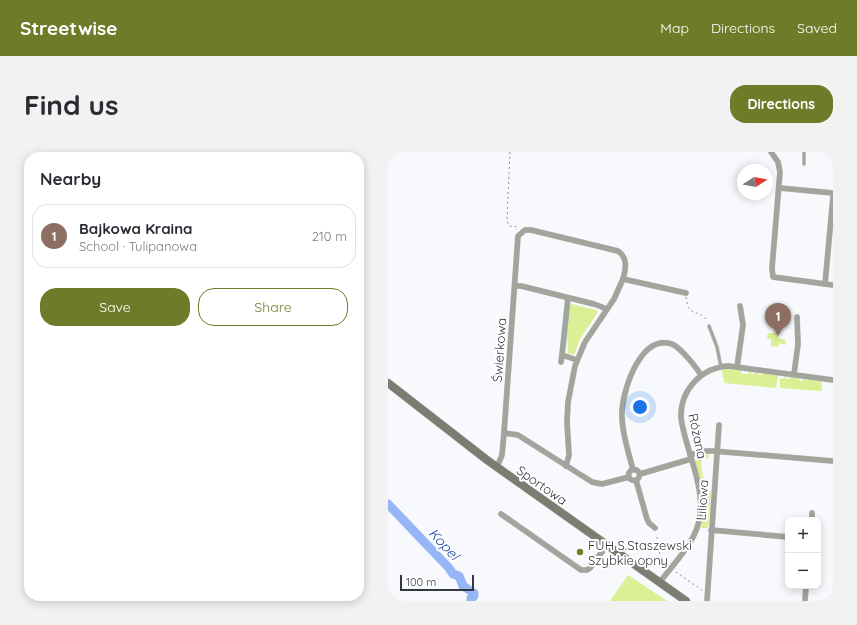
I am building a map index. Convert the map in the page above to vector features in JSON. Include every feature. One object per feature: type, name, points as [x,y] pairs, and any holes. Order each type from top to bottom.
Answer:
[{"type":"street","points":[[771,152],[779,164],[780,188],[772,268],[773,277],[833,285]]},
{"type":"street","points":[[780,188],[833,192]]},
{"type":"street","points":[[825,284],[833,198]]},
{"type":"street","name":"Świerkowa","points":[[497,467],[501,458],[504,433],[517,239],[520,234],[525,230],[531,230],[618,251],[623,256],[626,263],[623,279]]},
{"type":"street","points":[[566,466],[569,455],[567,422],[568,402],[572,376],[585,342],[617,294],[623,279],[686,294]]},
{"type":"street","points":[[515,286],[521,286],[600,305],[607,309]]},
{"type":"street","points":[[568,298],[562,358],[577,360]]},
{"type":"street","points":[[737,367],[742,329],[740,306]]},
{"type":"street","points":[[794,374],[798,344],[797,317]]},
{"type":"street","points":[[633,470],[623,432],[622,411],[628,383],[637,362],[652,347],[661,344],[670,344],[680,350],[701,375]]},
{"type":"street","name":"Różana","points":[[660,582],[693,537],[700,517],[700,495],[682,425],[681,409],[686,393],[693,383],[701,375],[710,370],[721,367],[737,367],[833,380]]},
{"type":"street","name":"Sportowa","points":[[388,383],[466,446],[686,601]]},
{"type":"street","name":"Liliowa","points":[[707,601],[719,425]]},
{"type":"street","points":[[504,433],[516,434],[588,481],[596,484],[602,484],[629,477],[632,480],[636,480]]},
{"type":"street","points":[[636,480],[639,478],[640,474],[708,451],[833,461]]},
{"type":"street","points":[[629,477],[630,472],[633,470]]},
{"type":"street","points":[[633,470],[638,470],[640,474]]},
{"type":"street","points":[[636,480],[647,519],[655,528]]},
{"type":"street","points":[[501,514],[581,570],[587,570],[590,568],[607,545]]},
{"type":"street","points":[[711,530],[785,537]]},
{"type":"street","points":[[805,601],[806,589]]},
{"type":"lane","points":[[804,152],[804,164]]},
{"type":"lane","points":[[709,326],[717,347],[721,367]]},
{"type":"path","points":[[510,152],[507,220],[509,226],[517,227]]},
{"type":"path","points":[[686,294],[688,308],[704,317],[709,326]]},
{"type":"path","points":[[657,537],[661,561],[707,594]]},
{"type":"green space","points":[[572,304],[596,310],[598,312],[580,339],[574,355],[568,353],[567,335],[570,305]]},
{"type":"green space","points":[[768,333],[778,333],[779,339],[785,339],[786,345],[779,343],[778,347],[771,346],[771,339],[767,339]]},
{"type":"green space","points":[[722,370],[741,370],[742,374],[748,374],[751,372],[751,374],[754,374],[755,372],[759,372],[759,375],[762,375],[762,373],[778,375],[776,388],[724,383]]},
{"type":"green space","points":[[785,376],[786,379],[789,377],[799,378],[800,381],[802,381],[802,379],[821,381],[822,391],[780,388],[780,378],[784,379]]},
{"type":"green space","points":[[709,454],[708,459],[702,458],[701,467],[707,491],[711,491],[708,528],[701,528],[704,503],[695,460],[698,457]]},
{"type":"green space","points":[[628,575],[667,601],[610,601]]},
{"type":"waterway","name":"Kopel","points":[[388,504],[453,574],[459,576],[463,586],[474,593],[471,601]]},
{"type":"place","name":"Bajkowa Kraina","points":[[778,336]]},
{"type":"place","name":"FUH S.Staszewski Szybkie opny","points":[[580,552]]}]
